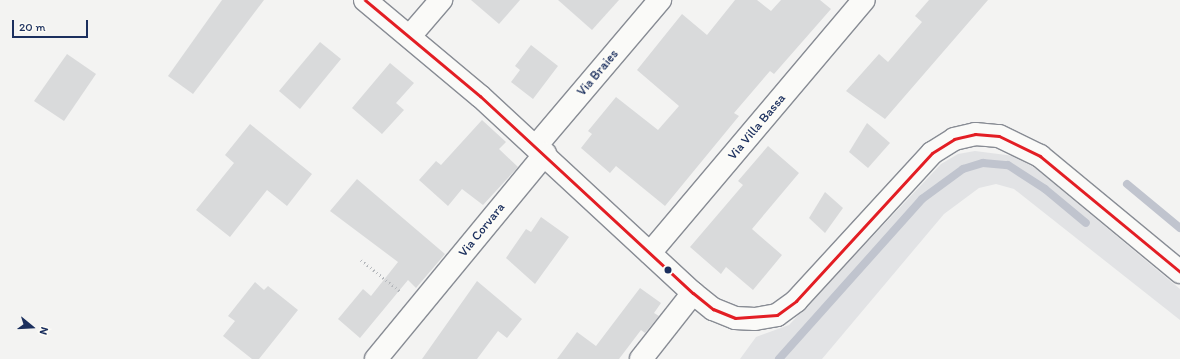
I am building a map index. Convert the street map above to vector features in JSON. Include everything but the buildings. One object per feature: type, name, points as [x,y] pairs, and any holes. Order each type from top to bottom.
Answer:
[{"type":"street","points":[[365,0],[410,36],[540,150],[693,293],[713,309],[735,318],[755,319],[777,314],[813,283],[932,153],[954,139],[975,134],[999,136],[1040,156],[1180,272]]},
{"type":"street","points":[[410,36],[441,0]]},
{"type":"street","name":"Via Braies","points":[[540,150],[660,0]]},
{"type":"street","name":"Via Villa Bassa","points":[[650,254],[864,0]]},
{"type":"street","name":"Via Corvara","points":[[376,359],[420,306],[540,150]]},
{"type":"street","points":[[641,359],[693,293]]},
{"type":"path","points":[[361,260],[420,306]]},
{"type":"shaded area","points":[[975,151],[1014,156],[1035,168],[1180,289],[1180,320],[1014,189],[996,184],[979,188],[944,214],[822,359],[740,359],[756,337],[789,325],[941,164],[958,154]]},
{"type":"waterway","points":[[779,359],[922,199],[963,169],[983,163],[1008,165],[1045,189],[1086,223]]},
{"type":"waterway","points":[[1127,184],[1180,228]]},
{"type":"transit line","points":[[365,0],[480,96],[693,293],[713,309],[735,318],[777,315],[796,301],[932,153],[954,139],[975,134],[999,136],[1040,156],[1180,272]]}]
